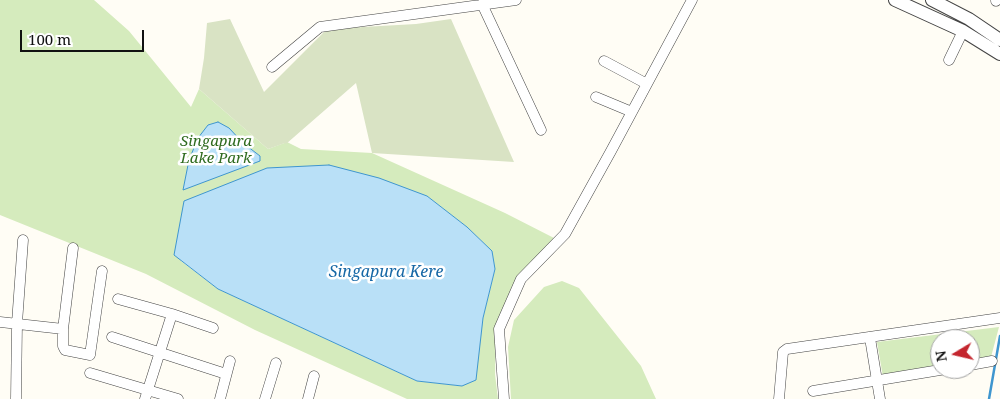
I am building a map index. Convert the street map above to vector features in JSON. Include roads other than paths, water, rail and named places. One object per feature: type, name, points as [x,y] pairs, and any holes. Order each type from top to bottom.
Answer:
[{"type":"street","points":[[272,67],[320,27],[516,0]]},
{"type":"street","points":[[504,399],[499,329],[521,279],[565,234],[692,0]]},
{"type":"street","points":[[895,0],[963,31],[1000,54]]},
{"type":"street","points":[[932,0],[969,19],[1000,40]]},
{"type":"street","points":[[482,4],[541,130]]},
{"type":"street","points":[[950,60],[963,31]]},
{"type":"street","points":[[604,61],[647,84]]},
{"type":"street","points":[[596,97],[632,112]]},
{"type":"street","points":[[16,399],[17,323],[23,240]]},
{"type":"street","points":[[74,248],[63,329],[64,348],[90,355],[102,271]]},
{"type":"street","points":[[118,299],[213,328]]},
{"type":"street","points":[[147,394],[172,314]]},
{"type":"street","points":[[779,399],[784,350],[1000,318]]},
{"type":"street","points":[[0,322],[63,329]]},
{"type":"street","points":[[112,337],[226,374]]},
{"type":"street","points":[[870,338],[880,399]]},
{"type":"street","points":[[220,399],[230,361]]},
{"type":"street","points":[[265,399],[276,362]]},
{"type":"street","points":[[980,364],[992,362]]},
{"type":"street","points":[[813,391],[930,372]]},
{"type":"street","points":[[90,373],[147,394],[178,399]]},
{"type":"street","points":[[308,399],[314,376]]},
{"type":"water","points":[[218,122],[229,128],[243,143],[260,156],[260,161],[183,190],[189,160],[198,138],[208,125]]},
{"type":"water","name":"Singapura Kere","points":[[329,165],[379,178],[427,196],[467,227],[492,251],[495,269],[483,318],[476,380],[462,386],[417,381],[218,289],[174,255],[184,201],[267,168]]},
{"type":"waterway","points":[[989,399],[1000,336]]},
{"type":"park label","name":"Singapura Lake Park","points":[[216,150]]}]
